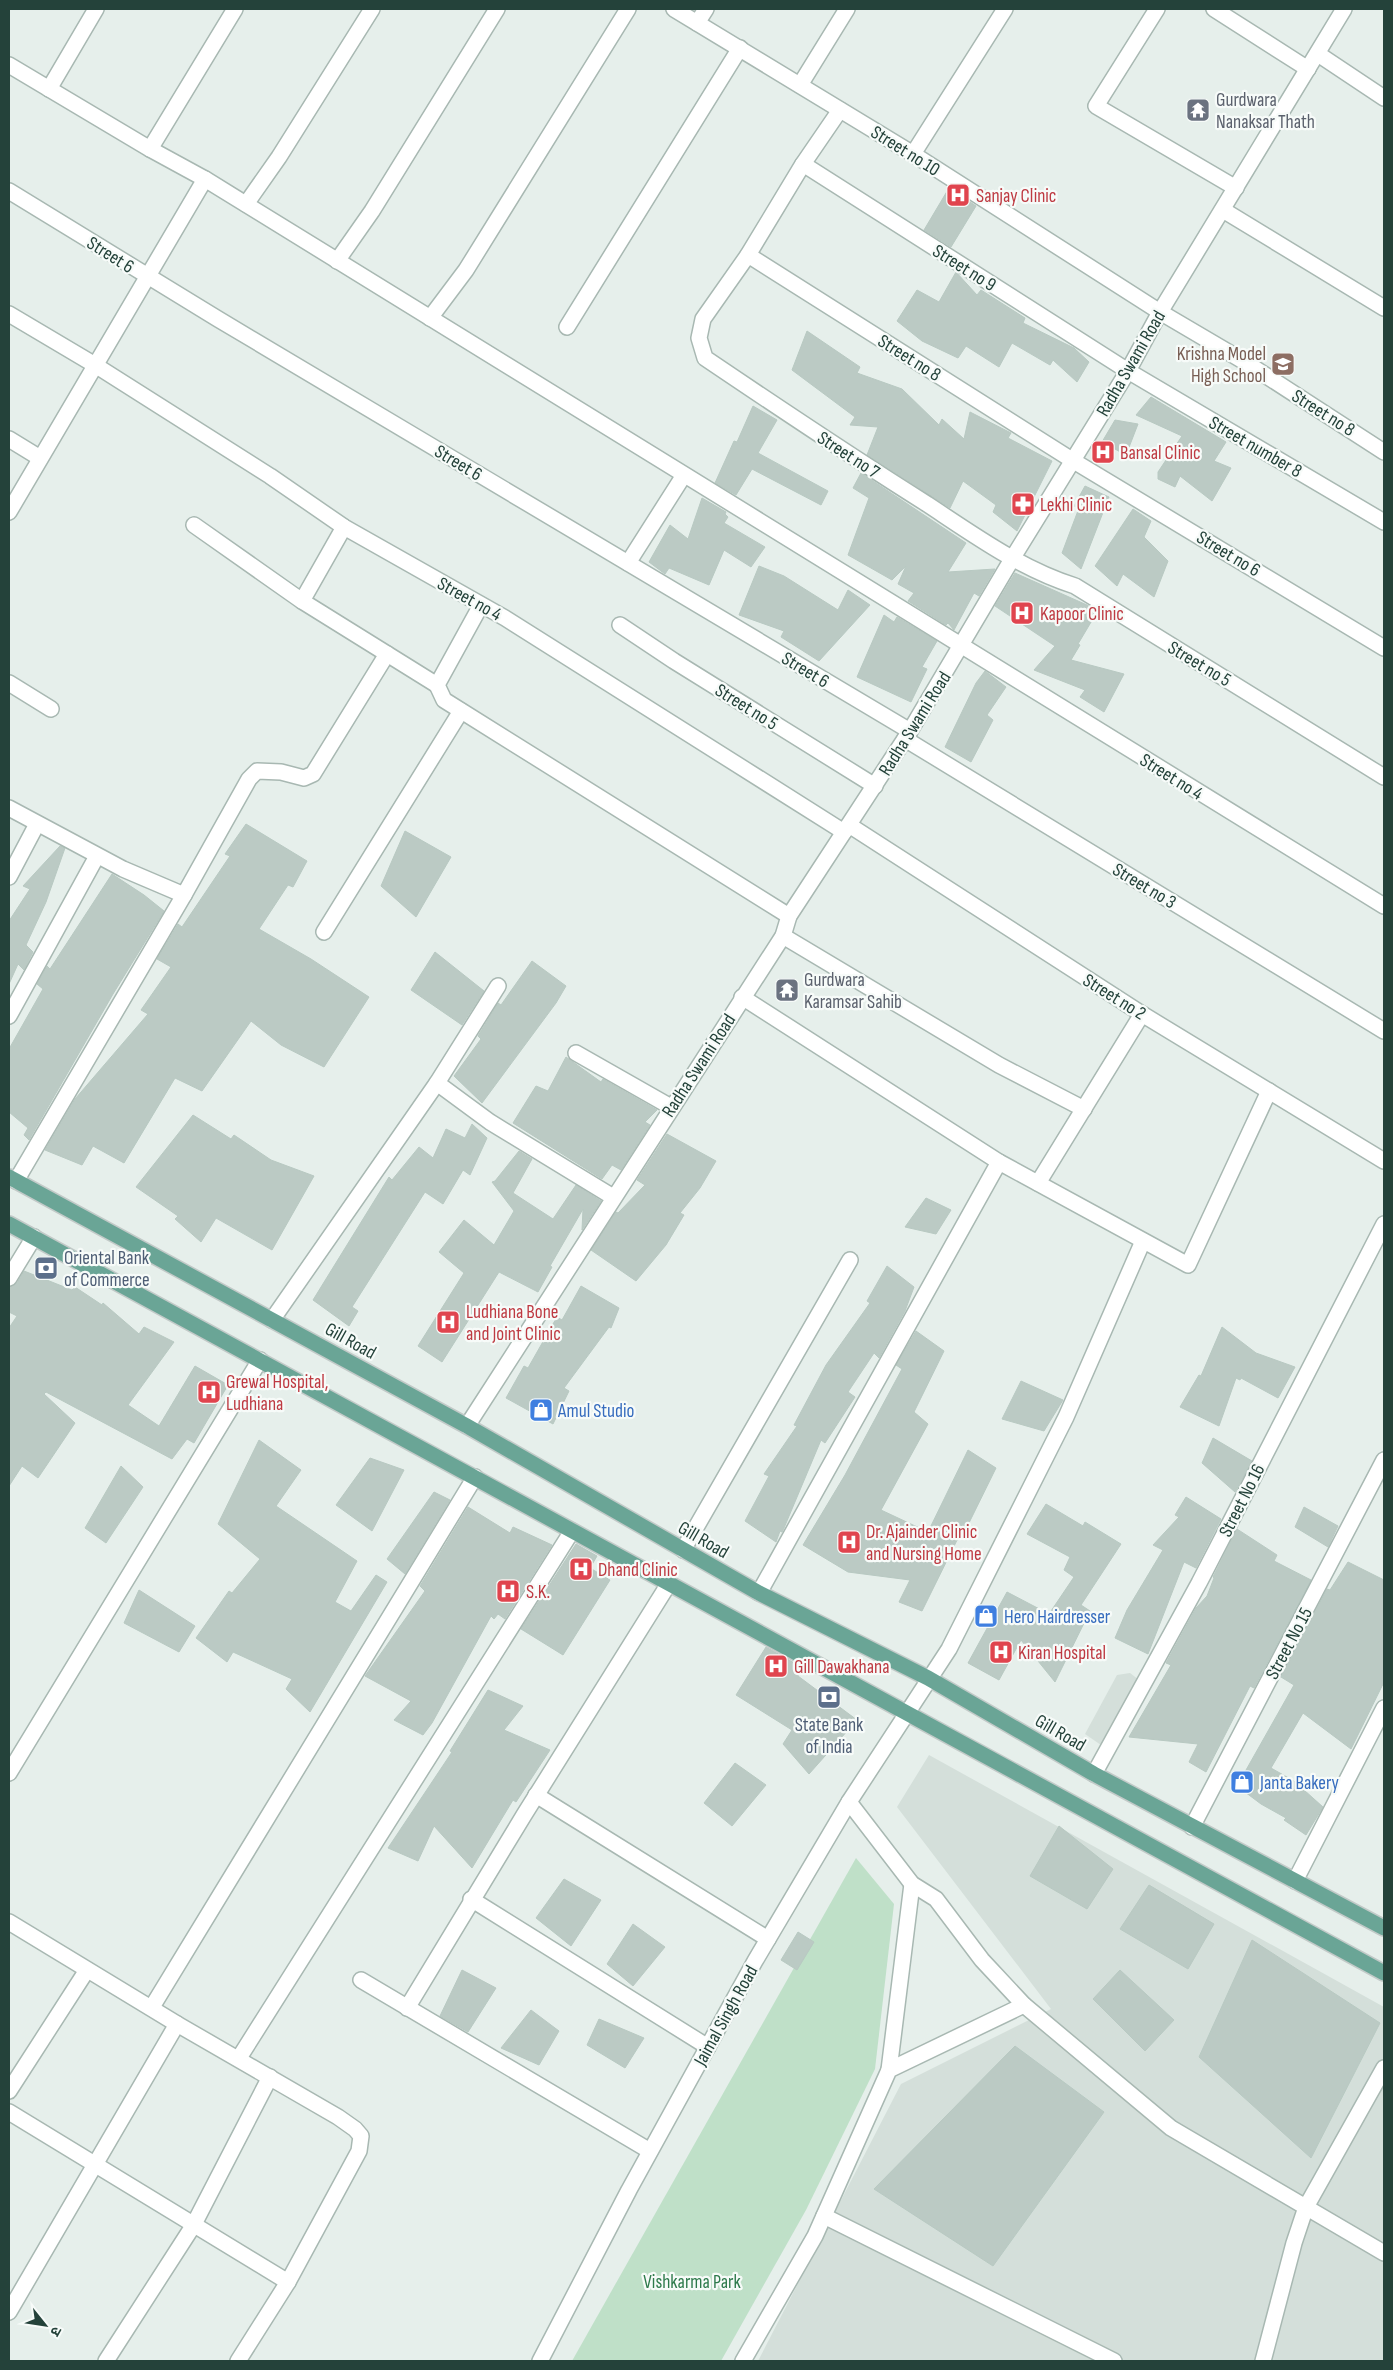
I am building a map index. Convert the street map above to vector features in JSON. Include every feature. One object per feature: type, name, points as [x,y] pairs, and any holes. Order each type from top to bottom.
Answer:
[{"type":"main road","name":"Gill Road","points":[[12,1179],[467,1426],[759,1593],[928,1678],[1094,1774],[1384,1928]]},
{"type":"main road","points":[[9,1224],[475,1477],[668,1585],[907,1712],[1384,1973]]},
{"type":"street","points":[[50,89],[96,9]]},
{"type":"street","points":[[150,149],[235,9]]},
{"type":"street","points":[[246,204],[279,157],[372,9]]},
{"type":"street","points":[[336,261],[372,210],[497,9]]},
{"type":"street","points":[[430,318],[466,270],[628,9]]},
{"type":"street","name":"Street no 10","points":[[674,9],[912,154],[1160,312]]},
{"type":"street","points":[[697,23],[706,9]]},
{"type":"street","points":[[800,85],[847,9]]},
{"type":"street","points":[[912,154],[1005,9]]},
{"type":"street","points":[[1157,9],[1096,106],[1236,188]]},
{"type":"street","points":[[1214,9],[1308,69]]},
{"type":"street","name":"Radha Swami Road","points":[[467,1426],[783,936],[789,916],[908,735],[1012,558],[1128,371],[1160,312],[1344,9]]},
{"type":"street","points":[[567,327],[740,48]]},
{"type":"street","points":[[1318,54],[1384,98]]},
{"type":"street","name":"Street no 4","points":[[9,65],[246,204],[1384,906]]},
{"type":"street","points":[[748,255],[803,164],[840,110]]},
{"type":"street","name":"Street no 9","points":[[803,164],[1128,371]]},
{"type":"street","points":[[9,512],[205,179]]},
{"type":"street","name":"Street 6","points":[[9,190],[148,276],[628,563],[908,735]]},
{"type":"street","points":[[1223,210],[1384,308]]},
{"type":"street","name":"Street no 8","points":[[748,255],[1072,460]]},
{"type":"street","name":"Street no 7","points":[[748,255],[703,319],[699,338],[706,358],[821,436],[1012,558]]},
{"type":"street","name":"Street no 8","points":[[1160,312],[1245,362],[1384,452]]},
{"type":"street","name":"Street no 4","points":[[9,314],[95,365],[270,476],[344,526],[505,618],[846,829]]},
{"type":"street","name":"Street number 8","points":[[1128,371],[1384,522]]},
{"type":"street","points":[[9,439],[40,458]]},
{"type":"street","name":"Street no 6","points":[[1072,460],[1384,648]]},
{"type":"street","points":[[628,563],[684,475]]},
{"type":"street","points":[[194,525],[302,601],[437,685],[444,700],[789,916]]},
{"type":"street","points":[[302,601],[344,526]]},
{"type":"street","name":"Street no 5","points":[[1012,558],[1054,580],[1075,586],[1384,777]]},
{"type":"street","points":[[437,685],[481,605]]},
{"type":"street","name":"Street no 5","points":[[620,625],[674,661],[875,786]]},
{"type":"street","points":[[12,1179],[184,895],[248,779],[257,772],[281,772],[304,778],[313,774],[387,654]]},
{"type":"street","points":[[9,683],[51,709]]},
{"type":"street","points":[[324,932],[461,711]]},
{"type":"street","name":"Street no 3","points":[[908,735],[1384,1031]]},
{"type":"street","points":[[9,808],[123,869],[184,895]]},
{"type":"street","points":[[9,877],[37,824]]},
{"type":"street","name":"Street no 2","points":[[846,829],[1142,1014],[1384,1161]]},
{"type":"street","points":[[9,1016],[97,856]]},
{"type":"street","points":[[783,936],[1000,1065],[1084,1109]]},
{"type":"street","points":[[272,1320],[437,1083],[498,986]]},
{"type":"street","points":[[742,998],[999,1162],[1188,1265],[1269,1091]]},
{"type":"street","points":[[1038,1183],[1142,1014]]},
{"type":"street","points":[[576,1053],[671,1108]]},
{"type":"street","points":[[437,1083],[490,1122],[613,1197]]},
{"type":"street","points":[[759,1593],[999,1162]]},
{"type":"street","name":"Street No 16","points":[[1094,1774],[1199,1583],[1384,1224]]},
{"type":"street","points":[[9,1278],[34,1237]]},
{"type":"street","name":"Jaimal Singh Road","points":[[540,2361],[650,2151],[768,1939],[849,1802],[928,1678],[949,1649],[1066,1417],[1143,1241]]},
{"type":"street","points":[[683,1550],[850,1260]]},
{"type":"street","points":[[9,1773],[260,1360]]},
{"type":"street","name":"Street No 15","points":[[1192,1827],[1384,1460]]},
{"type":"street","points":[[152,2007],[475,1477]]},
{"type":"street","points":[[239,2058],[572,1531]]},
{"type":"street","points":[[407,2008],[536,1795],[668,1585]]},
{"type":"street","points":[[1295,1881],[1384,1708]]},
{"type":"street","points":[[536,1795],[768,1939]]},
{"type":"street","points":[[849,1802],[912,1884],[936,1899],[982,1960],[1024,2005],[1171,2128],[1384,2253]]},
{"type":"street","points":[[743,2361],[815,2236],[889,2070],[912,1884]]},
{"type":"street","points":[[472,1899],[708,2047]]},
{"type":"street","points":[[9,1922],[152,2007],[177,2024],[239,2058],[338,2117],[355,2129],[361,2136],[359,2152],[288,2282],[238,2361]]},
{"type":"street","points":[[9,2091],[87,1970]]},
{"type":"street","points":[[362,1980],[650,2151]]},
{"type":"street","points":[[889,2070],[1024,2005]]},
{"type":"street","points":[[9,2312],[96,2166],[177,2024]]},
{"type":"street","points":[[1263,2361],[1294,2243],[1306,2207],[1384,2068]]},
{"type":"street","points":[[106,2361],[193,2226],[270,2077]]},
{"type":"street","points":[[9,2112],[193,2226],[288,2282]]},
{"type":"street","points":[[824,2216],[1114,2361]]},
{"type":"shaded area","points":[[1130,1673],[1139,1680],[1101,1745],[1085,1734],[1117,1675]]},
{"type":"shaded area","points":[[929,1755],[1384,2007],[1384,2361],[758,2361],[901,2084],[1051,2009],[897,1807]]},
{"type":"green space","name":"Vishkarma Park","points":[[856,1858],[894,1904],[875,2069],[806,2210],[721,2361],[572,2361]]},
{"type":"building","points":[[949,188],[976,206],[951,247],[924,230]]},
{"type":"building","points":[[956,272],[977,295],[981,290],[1025,318],[1023,323],[1074,348],[1089,362],[1077,382],[1053,360],[1050,365],[1012,343],[999,367],[966,346],[958,358],[922,341],[897,321],[917,290],[939,302]]},
{"type":"building","points":[[807,331],[860,367],[857,373],[902,389],[939,425],[942,419],[964,439],[970,412],[1011,433],[1008,438],[1052,461],[1017,531],[993,512],[996,505],[963,481],[950,508],[867,455],[878,427],[850,425],[855,417],[792,370]]},
{"type":"building","points":[[1151,397],[1226,442],[1214,461],[1231,468],[1212,501],[1180,476],[1175,487],[1158,479],[1158,472],[1182,436],[1136,415]]},
{"type":"building","points":[[753,406],[777,420],[758,453],[828,491],[821,505],[752,469],[736,495],[715,483],[734,441],[737,442]]},
{"type":"building","points":[[1115,420],[1138,424],[1126,455],[1102,442]]},
{"type":"building","points":[[861,473],[966,543],[948,572],[995,569],[979,596],[974,593],[954,630],[948,623],[946,625],[908,601],[914,593],[898,584],[906,566],[892,580],[848,555],[869,498],[853,488]]},
{"type":"building","points":[[1085,486],[1109,497],[1081,569],[1062,553],[1079,508],[1074,506]]},
{"type":"building","points":[[702,498],[726,512],[725,514],[728,517],[724,523],[765,547],[751,567],[724,550],[709,585],[669,568],[665,574],[649,562],[670,525],[688,539]]},
{"type":"building","points":[[1133,509],[1151,521],[1144,537],[1168,561],[1154,597],[1123,574],[1117,586],[1095,566]]},
{"type":"building","points":[[759,566],[784,576],[838,610],[848,590],[870,605],[819,661],[781,637],[784,631],[739,615]]},
{"type":"building","points":[[1015,573],[1087,605],[1097,612],[1071,660],[1124,674],[1104,712],[1080,697],[1085,690],[1034,670],[1055,646],[995,606]]},
{"type":"building","points":[[884,615],[894,622],[897,617],[937,641],[922,667],[927,669],[911,702],[857,677]]},
{"type":"building","points":[[985,671],[1006,687],[987,715],[993,720],[971,762],[945,747],[976,683]]},
{"type":"building","points":[[246,824],[307,861],[293,887],[288,885],[259,929],[311,959],[369,997],[324,1067],[281,1045],[251,1021],[202,1091],[175,1078],[124,1163],[93,1146],[82,1165],[45,1150],[75,1099],[148,1014],[141,1010],[171,967],[157,959],[178,924],[182,927],[230,856],[225,854]]},
{"type":"building","points":[[405,831],[451,857],[416,917],[381,886]]},
{"type":"building","points":[[60,846],[65,848],[46,902],[26,945],[33,952],[24,970],[18,964],[9,984],[9,921],[30,889],[23,886]]},
{"type":"building","points":[[112,874],[164,911],[113,994],[29,1140],[24,1135],[28,1128],[9,1112],[9,1049],[43,989],[37,984],[47,966],[50,969]]},
{"type":"building","points":[[435,952],[484,991],[462,1025],[411,990]]},
{"type":"building","points":[[532,961],[566,986],[556,1003],[482,1103],[454,1076],[481,1039],[478,1036],[498,1003],[501,1005]]},
{"type":"building","points":[[566,1057],[601,1082],[603,1079],[657,1110],[645,1122],[650,1125],[621,1170],[612,1165],[602,1179],[513,1123],[536,1086],[548,1091]]},
{"type":"building","points":[[193,1115],[231,1139],[234,1135],[271,1160],[314,1176],[272,1250],[216,1218],[201,1242],[175,1219],[178,1216],[136,1187]]},
{"type":"building","points":[[472,1124],[487,1138],[470,1175],[463,1170],[443,1204],[425,1192],[352,1307],[358,1311],[349,1326],[313,1300],[389,1177],[392,1180],[419,1147],[433,1158],[446,1129],[465,1138]]},
{"type":"building","points":[[667,1134],[716,1161],[700,1188],[680,1213],[684,1215],[666,1245],[636,1281],[591,1250],[616,1212],[618,1213],[645,1185],[637,1180]]},
{"type":"building","points":[[519,1151],[532,1159],[513,1193],[553,1219],[576,1185],[601,1201],[582,1230],[583,1209],[550,1266],[552,1267],[538,1292],[499,1272],[442,1362],[418,1346],[464,1273],[439,1252],[464,1220],[494,1245],[514,1211],[492,1182],[495,1181]]},
{"type":"building","points":[[926,1198],[951,1210],[936,1234],[905,1227]]},
{"type":"building","points":[[887,1266],[914,1287],[905,1311],[879,1358],[874,1353],[848,1392],[855,1397],[825,1443],[821,1440],[784,1528],[782,1532],[780,1531],[776,1542],[745,1521],[769,1476],[764,1474],[797,1426],[794,1425],[826,1365],[870,1303],[867,1301]]},
{"type":"building","points":[[24,1271],[72,1290],[75,1287],[102,1305],[103,1303],[139,1334],[144,1327],[174,1342],[128,1405],[159,1426],[195,1366],[228,1385],[194,1443],[187,1439],[172,1459],[46,1392],[44,1394],[75,1423],[38,1478],[22,1466],[9,1486],[9,1328],[17,1316],[9,1312],[9,1287],[17,1283]]},
{"type":"building","points":[[581,1286],[619,1308],[611,1328],[609,1327],[564,1388],[569,1391],[553,1424],[506,1398],[524,1366],[528,1368],[557,1317],[562,1320]]},
{"type":"building","points":[[1222,1327],[1256,1353],[1295,1367],[1278,1398],[1241,1378],[1240,1380],[1236,1378],[1219,1426],[1180,1407],[1199,1375],[1201,1376]]},
{"type":"building","points":[[916,1331],[944,1351],[914,1412],[928,1424],[881,1510],[928,1532],[968,1450],[996,1468],[966,1529],[963,1528],[922,1611],[899,1602],[910,1580],[848,1572],[803,1545],[845,1475],[902,1369],[896,1365]]},
{"type":"building","points":[[1021,1381],[1063,1400],[1044,1431],[1002,1419]]},
{"type":"building","points":[[1213,1438],[1252,1461],[1235,1492],[1202,1463]]},
{"type":"building","points":[[259,1440],[301,1470],[276,1506],[357,1561],[335,1602],[351,1611],[376,1575],[387,1582],[310,1712],[286,1689],[292,1679],[233,1652],[227,1662],[196,1638],[229,1591],[232,1593],[260,1559],[218,1524]]},
{"type":"building","points":[[370,1458],[404,1470],[372,1531],[336,1505]]},
{"type":"building","points":[[121,1466],[143,1487],[106,1543],[85,1528]]},
{"type":"building","points":[[434,1492],[450,1500],[405,1574],[387,1559]]},
{"type":"building","points":[[1186,1497],[1221,1519],[1196,1568],[1184,1562],[1148,1654],[1115,1638],[1127,1610],[1163,1550],[1153,1545],[1179,1517],[1175,1515]]},
{"type":"building","points":[[1046,1504],[1083,1526],[1085,1522],[1121,1544],[1081,1605],[1090,1611],[1055,1682],[1021,1640],[999,1680],[968,1663],[1007,1592],[1049,1614],[1074,1577],[1064,1570],[1070,1557],[1027,1534]]},
{"type":"building","points":[[468,1507],[510,1533],[513,1527],[552,1545],[505,1619],[498,1614],[494,1619],[491,1616],[432,1723],[423,1735],[394,1720],[411,1701],[365,1676],[425,1591],[420,1586]]},
{"type":"building","points":[[1304,1507],[1338,1526],[1328,1547],[1295,1527]]},
{"type":"building","points":[[1237,1529],[1277,1555],[1274,1561],[1311,1580],[1254,1688],[1250,1686],[1206,1772],[1189,1762],[1198,1744],[1129,1737],[1171,1665],[1166,1663],[1196,1608],[1207,1596],[1213,1577]]},
{"type":"building","points":[[576,1544],[597,1556],[590,1568],[610,1580],[563,1655],[521,1629]]},
{"type":"building","points":[[1348,1562],[1384,1580],[1384,1682],[1351,1749],[1303,1713],[1271,1768],[1294,1781],[1323,1807],[1306,1835],[1284,1820],[1286,1818],[1261,1804],[1237,1786],[1294,1685],[1281,1677],[1327,1589],[1330,1590]]},
{"type":"building","points":[[139,1590],[195,1626],[179,1652],[124,1623]]},
{"type":"building","points":[[766,1647],[803,1668],[798,1676],[857,1720],[809,1774],[783,1744],[792,1730],[736,1695]]},
{"type":"building","points":[[488,1690],[523,1706],[504,1730],[550,1750],[516,1802],[513,1800],[472,1868],[434,1826],[418,1861],[388,1848],[452,1752],[450,1751]]},
{"type":"building","points":[[735,1763],[766,1785],[732,1826],[704,1803]]},
{"type":"building","points":[[1059,1826],[1113,1869],[1087,1909],[1030,1876]]},
{"type":"building","points":[[564,1879],[601,1900],[571,1946],[536,1918]]},
{"type":"building","points":[[1149,1885],[1214,1924],[1188,1969],[1120,1929]]},
{"type":"building","points":[[633,1924],[665,1947],[633,1986],[607,1964]]},
{"type":"building","points":[[798,1932],[814,1942],[797,1970],[781,1960]]},
{"type":"building","points":[[1252,1940],[1380,2023],[1311,2158],[1199,2057]]},
{"type":"building","points":[[462,1970],[496,1988],[468,2032],[440,2016]]},
{"type":"building","points":[[1120,1970],[1174,2020],[1145,2051],[1093,1999]]},
{"type":"building","points":[[531,2010],[559,2031],[539,2065],[501,2048]]},
{"type":"building","points":[[599,2019],[644,2038],[625,2068],[587,2045]]},
{"type":"building","points":[[1015,2046],[1104,2112],[993,2266],[874,2189]]},
{"type":"place","name":"Gurdwara Nanaksar Thath","points":[[1198,110]]},
{"type":"place","name":"Sanjay Clinic","points":[[958,195]]},
{"type":"place","name":"Krishna Model High School","points":[[1283,364]]},
{"type":"place","name":"Bansal Clinic","points":[[1103,452]]},
{"type":"place","name":"Lekhi Clinic","points":[[1023,504]]},
{"type":"place","name":"Kapoor Clinic","points":[[1022,613]]},
{"type":"place","name":"Gurdwara Karamsar Sahib","points":[[787,990]]},
{"type":"place","name":"Oriental Bank of Commerce","points":[[46,1268]]},
{"type":"place","name":"Ludhiana Bone and Joint Clinic","points":[[448,1322]]},
{"type":"place","name":"Grewal Hospital, Ludhiana","points":[[209,1392]]},
{"type":"place","name":"Amul Studio","points":[[541,1410]]},
{"type":"place","name":"Dr. Ajainder Clinic and Nursing Home","points":[[849,1542]]},
{"type":"place","name":"Dhand Clinic","points":[[581,1569]]},
{"type":"place","name":"S.K.","points":[[508,1591]]},
{"type":"place","name":"Hero Hairdresser","points":[[986,1616]]},
{"type":"place","name":"Kiran Hospital","points":[[1001,1652]]},
{"type":"place","name":"Gill Dawakhana","points":[[776,1666]]},
{"type":"place","name":"State Bank of India","points":[[829,1697]]},
{"type":"place","name":"Janta Bakery","points":[[1242,1782]]}]
